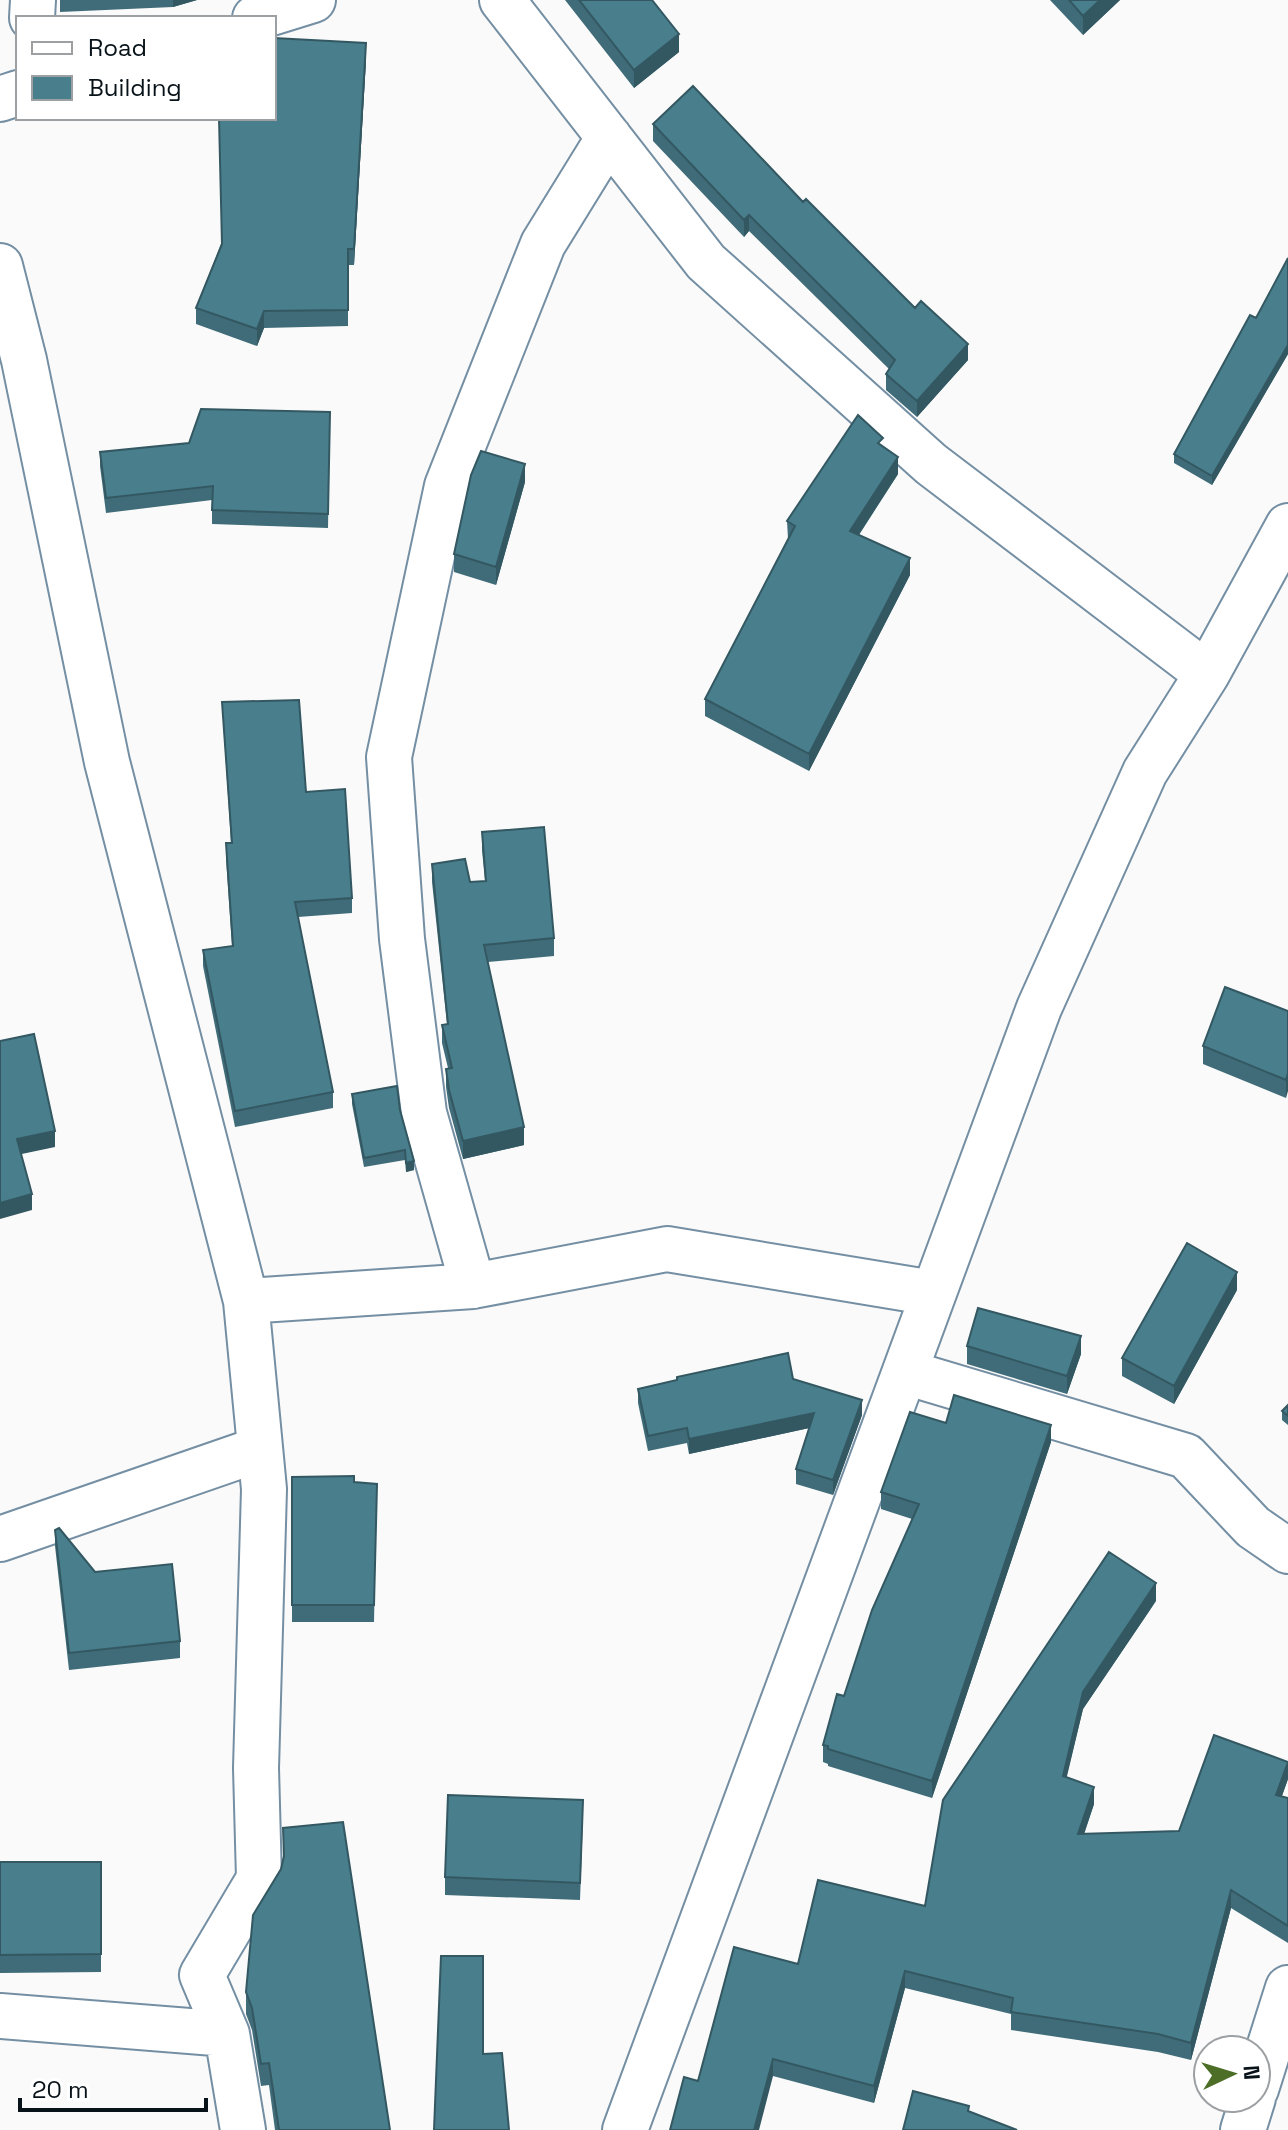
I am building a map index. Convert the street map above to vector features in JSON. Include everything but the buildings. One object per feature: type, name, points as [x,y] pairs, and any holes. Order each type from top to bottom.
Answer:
[{"type":"street","points":[[261,16],[313,0]]},
{"type":"street","points":[[502,0],[706,262],[931,464],[1207,674]]},
{"type":"street","points":[[473,1286],[424,1113],[402,939],[389,757],[447,486],[543,244],[609,137]]},
{"type":"street","points":[[0,266],[24,360],[107,762],[246,1301],[264,1489],[256,1768],[259,1879],[202,1975],[227,2034],[243,2130]]},
{"type":"street","points":[[625,2130],[1039,1008],[1145,772],[1207,674],[1288,526]]},
{"type":"street","points":[[246,1301],[473,1286],[667,1249],[933,1293]]},
{"type":"street","points":[[905,1372],[1186,1456],[1253,1527],[1288,1551]]},
{"type":"street","points":[[0,1539],[260,1449]]},
{"type":"street","points":[[1272,2038],[1288,1988]]},
{"type":"street","points":[[0,2016],[227,2034]]}]
